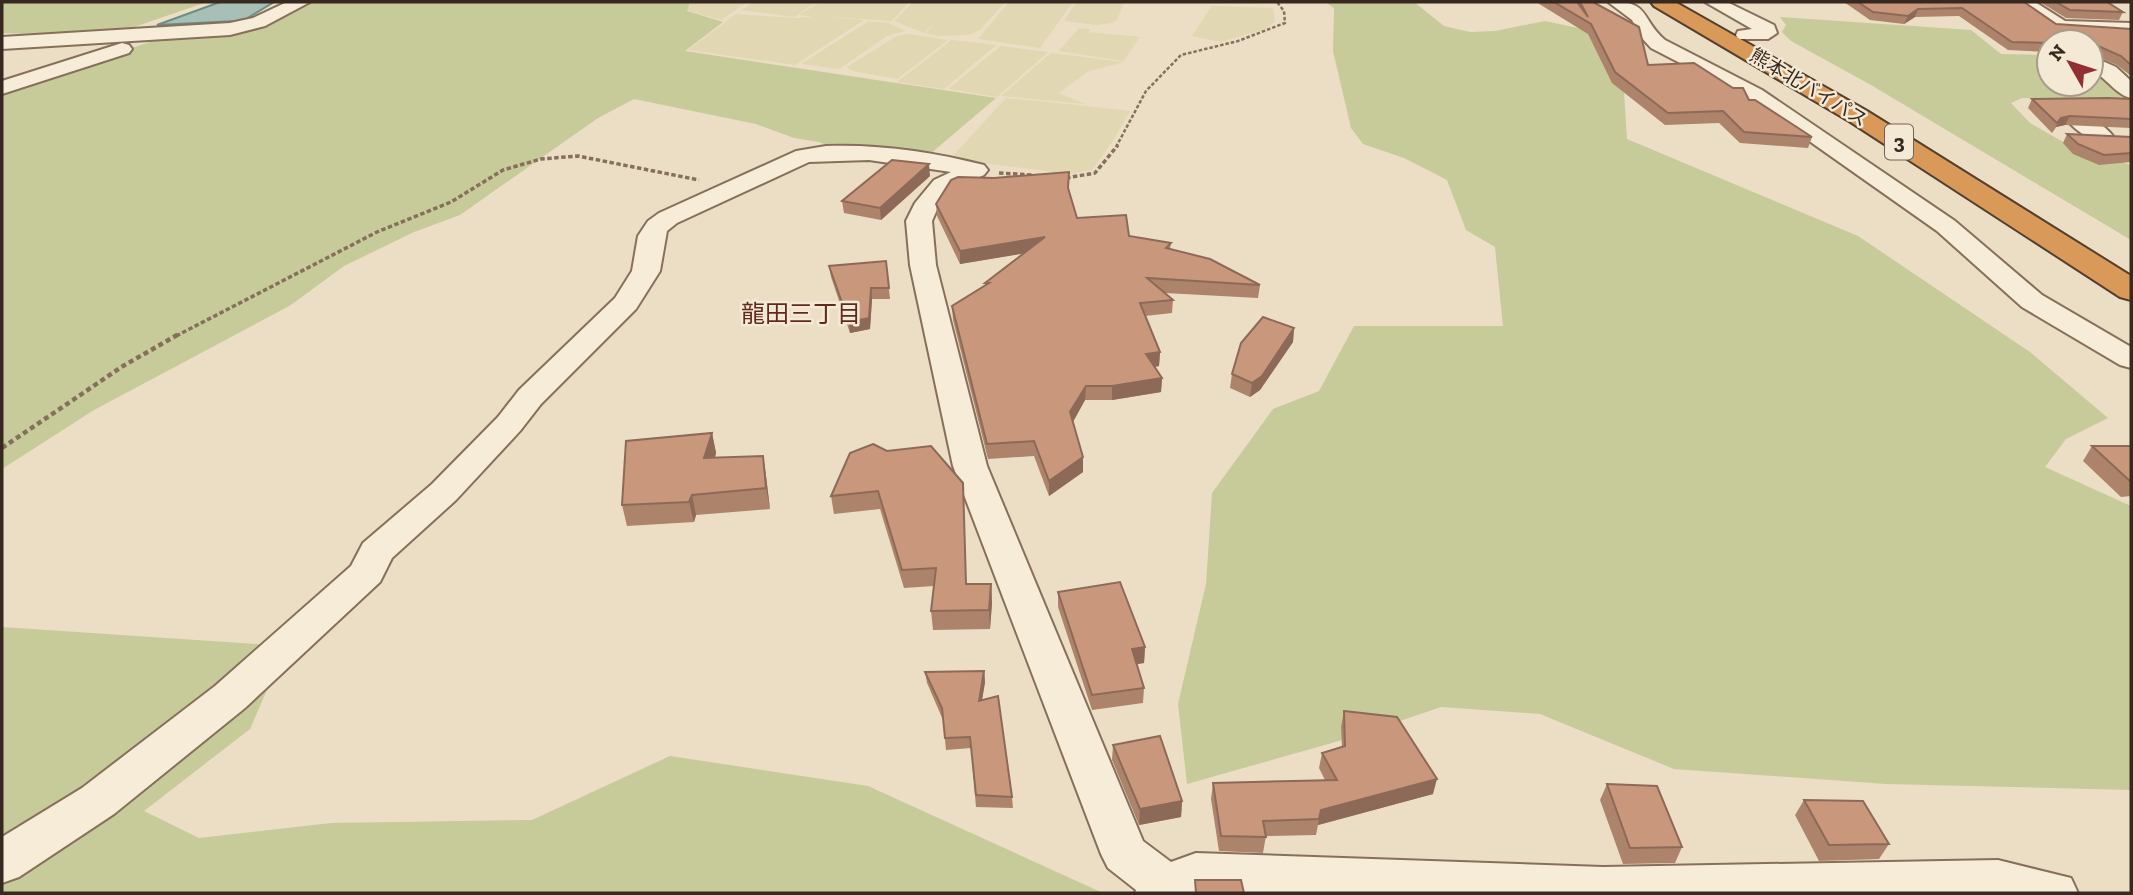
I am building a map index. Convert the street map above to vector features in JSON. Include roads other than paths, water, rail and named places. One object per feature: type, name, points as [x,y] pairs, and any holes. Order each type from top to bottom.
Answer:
[{"type":"highway","name":"熊本北バイパス","points":[[1661,2],[1858,116],[2131,290]]},
{"type":"highway","name":"熊本北バイパス","points":[[1682,2],[1814,73],[2131,266]]},
{"type":"street","points":[[2,43],[230,29],[259,22],[301,2]]},
{"type":"street","points":[[1617,2],[1640,16],[1650,37],[1658,44],[1755,94],[1946,226],[2032,301],[2131,359]]},
{"type":"street","points":[[1714,2],[1767,29],[1768,33],[1745,35]]},
{"type":"street","points":[[2022,2],[2061,26],[2131,29]]},
{"type":"street","points":[[2111,8],[2131,20]]},
{"type":"street","points":[[2,88],[164,34]]},
{"type":"street","points":[[2105,69],[2131,92]]},
{"type":"street","points":[[2071,127],[2111,136]]},
{"type":"street","points":[[2,862],[97,801],[210,713],[367,573],[376,552],[444,492],[509,424],[530,397],[626,303],[646,271],[650,236],[657,226],[668,218],[804,156],[826,152],[884,153],[976,170],[942,186],[927,202],[919,221],[923,265],[970,466],[1125,853],[1162,889],[1196,874],[1603,888],[1998,881],[2054,893]]},
{"type":"water","points":[[220,2],[274,2],[246,19],[236,21],[157,25]]},
{"type":"district","name":"龍田三丁目","points":[[801,314]]}]
